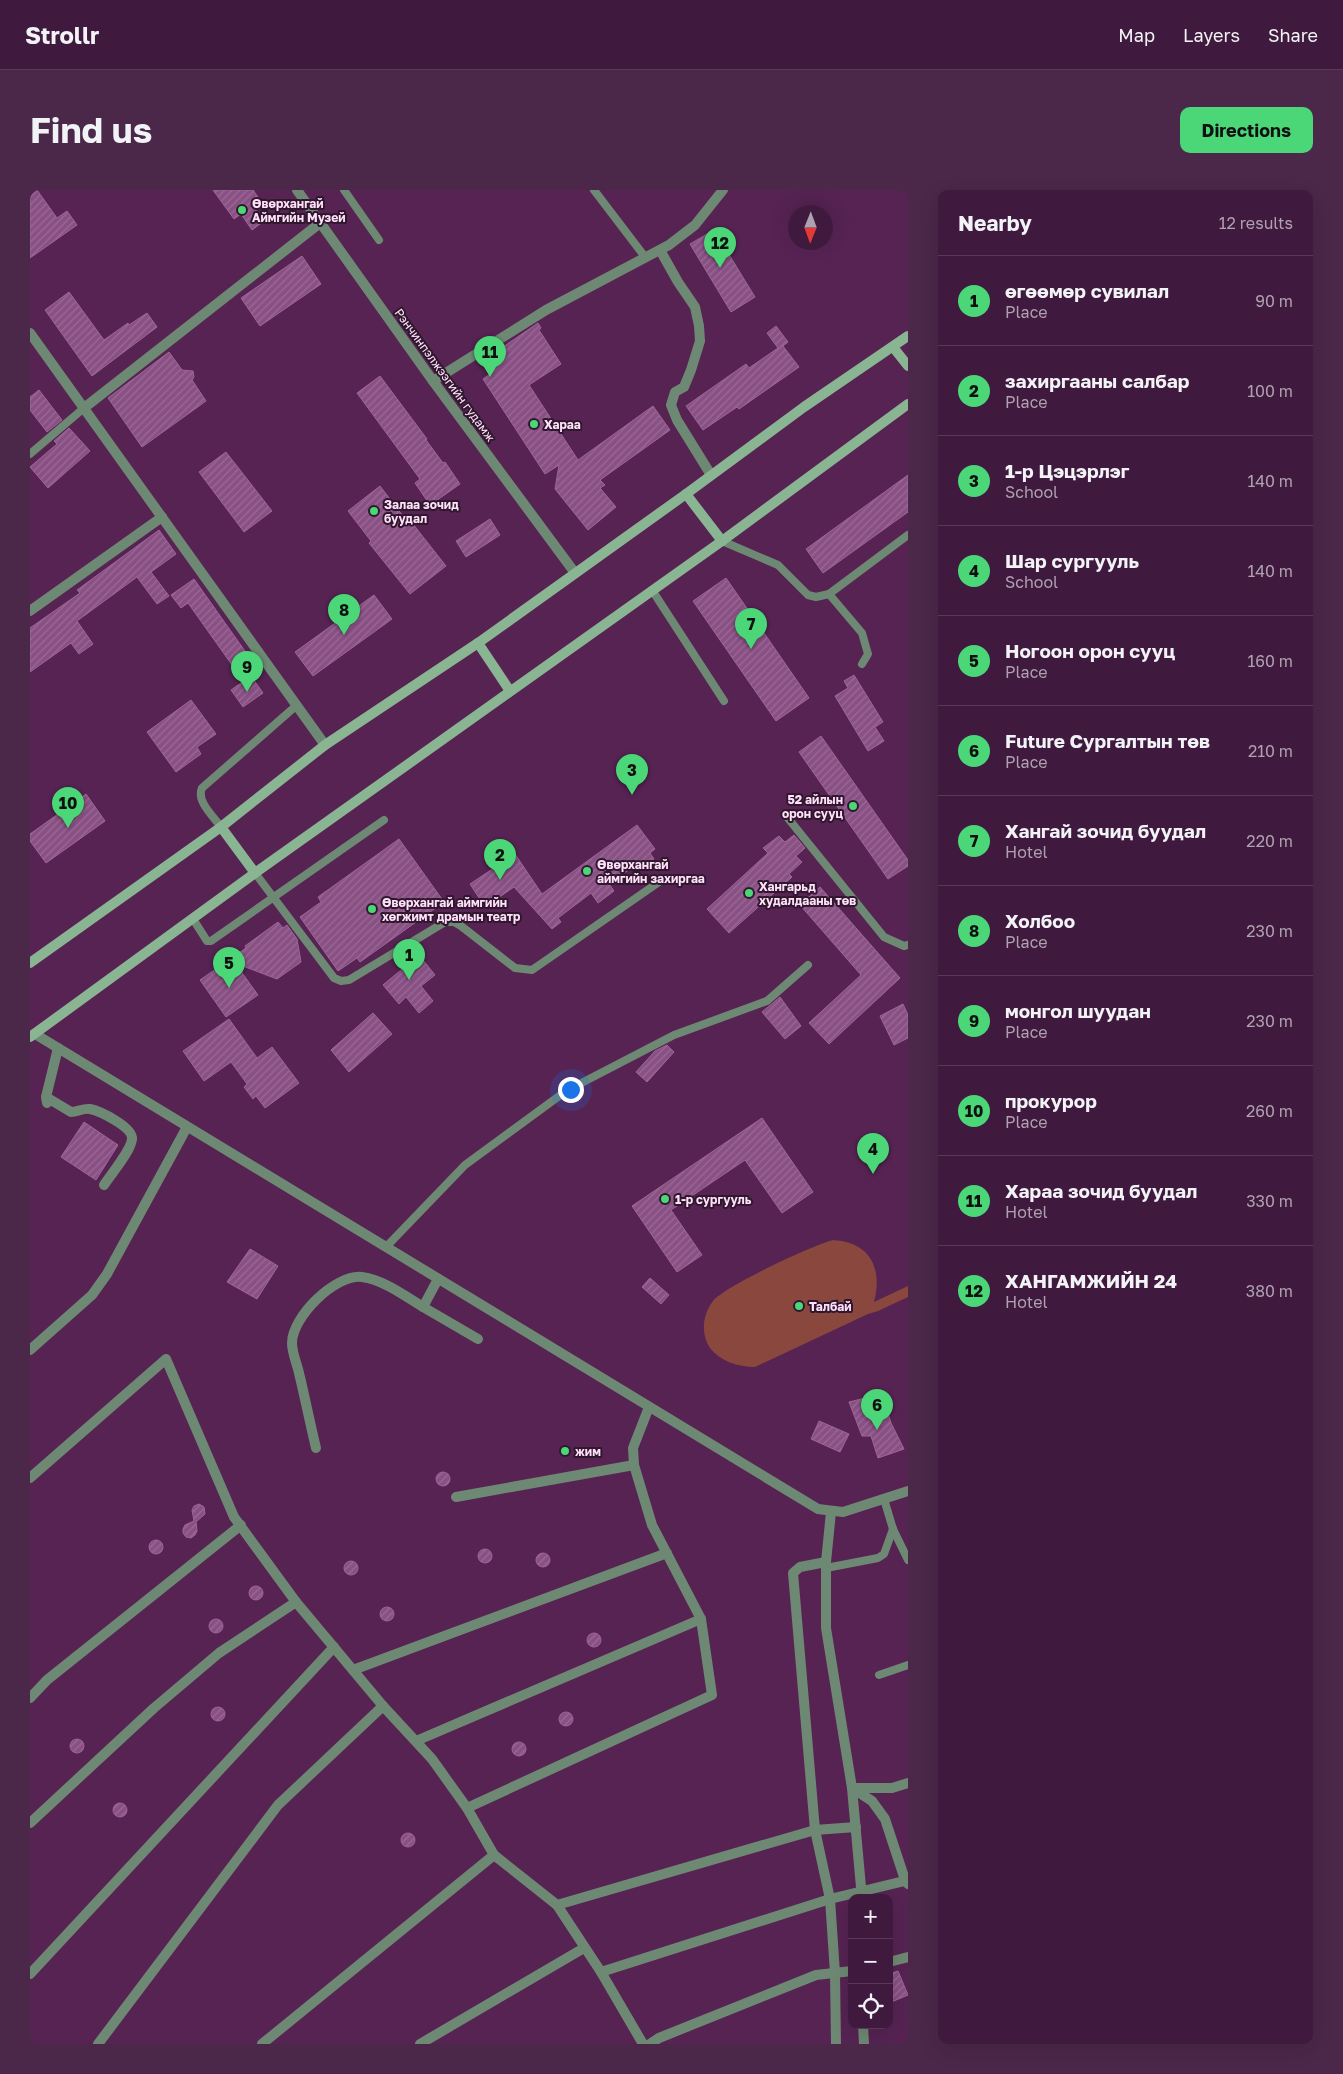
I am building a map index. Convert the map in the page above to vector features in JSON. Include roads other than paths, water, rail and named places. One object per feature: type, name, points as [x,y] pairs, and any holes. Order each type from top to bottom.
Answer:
[{"type":"main road","points":[[30,963],[221,826],[325,744],[478,643],[686,494],[804,406],[908,336]]},
{"type":"main road","points":[[893,347],[908,366]]},
{"type":"main road","points":[[33,1036],[192,919],[722,541],[908,404]]},
{"type":"main road","points":[[686,494],[722,541]]},
{"type":"main road","points":[[478,643],[510,691]]},
{"type":"main road","points":[[221,826],[255,874]]},
{"type":"street","name":"Рэнчинпэлжээгийн гудамж","points":[[296,190],[433,381],[575,573]]},
{"type":"street","points":[[433,381],[546,310],[660,250],[695,225],[720,191]]},
{"type":"street","points":[[84,408],[320,223]]},
{"type":"street","points":[[660,250],[695,307],[700,326],[700,341],[692,370],[684,387],[675,392],[671,405],[677,420],[711,475]]},
{"type":"street","points":[[30,333],[325,744]]},
{"type":"street","points":[[30,611],[162,518]]},
{"type":"street","points":[[33,1036],[58,1048],[818,1509],[843,1512],[908,1491]]},
{"type":"street","points":[[58,1048],[46,1101],[71,1112],[88,1109],[94,1110],[122,1124],[131,1131],[130,1144],[104,1185]]},
{"type":"street","points":[[30,1350],[92,1295],[107,1274],[187,1126]]},
{"type":"street","points":[[316,1448],[292,1343],[298,1323],[307,1309],[317,1299],[338,1284],[352,1278],[361,1277],[385,1284],[478,1339]]},
{"type":"street","points":[[423,1307],[438,1279]]},
{"type":"street","points":[[30,1478],[166,1359],[234,1517],[296,1602],[384,1706],[432,1759],[467,1808],[494,1855],[557,1905],[601,1972],[644,2044]]},
{"type":"street","points":[[467,1808],[712,1695],[701,1619],[652,1525],[634,1465],[633,1448],[649,1407]]},
{"type":"street","points":[[456,1497],[634,1465]]},
{"type":"street","points":[[831,1512],[826,1565],[826,1628],[852,1788],[862,1894],[907,1881],[885,1820],[872,1801],[852,1788]]},
{"type":"street","points":[[30,1698],[46,1680],[241,1525]]},
{"type":"street","points":[[353,1670],[667,1553]]},
{"type":"street","points":[[826,1565],[800,1567],[793,1573],[815,1830],[830,1899],[835,1973],[836,2044]]},
{"type":"street","points":[[30,1823],[154,1708],[219,1653],[296,1602]]},
{"type":"street","points":[[416,1741],[701,1619]]},
{"type":"street","points":[[30,1974],[334,1647]]},
{"type":"street","points":[[98,2044],[278,1805],[384,1706]]},
{"type":"street","points":[[852,1788],[892,1788],[908,1783]]},
{"type":"street","points":[[557,1905],[815,1830],[856,1826]]},
{"type":"street","points":[[262,2044],[494,1855]]},
{"type":"street","points":[[601,1972],[830,1899],[848,1896]]},
{"type":"street","points":[[420,2044],[584,1948]]},
{"type":"street","points":[[893,1961],[908,1956]]},
{"type":"street","points":[[650,2044],[659,2038],[816,1976],[848,1971]]},
{"type":"street","points":[[863,2029],[864,2044]]},
{"type":"lane","points":[[344,190],[379,240]]},
{"type":"lane","points":[[594,190],[645,257]]},
{"type":"lane","points":[[30,454],[84,408]]},
{"type":"lane","points":[[722,541],[778,565],[808,594],[816,597],[828,594],[908,535]]},
{"type":"lane","points":[[652,590],[724,700]]},
{"type":"lane","points":[[828,594],[862,633],[868,654],[862,664]]},
{"type":"lane","points":[[221,826],[201,800],[199,793],[202,788],[297,705]]},
{"type":"lane","points":[[787,817],[884,937],[904,946],[908,945]]},
{"type":"lane","points":[[192,919],[207,941],[210,941],[384,820]]},
{"type":"lane","points":[[255,874],[334,978],[340,982],[349,980],[446,922],[454,922],[461,926],[515,968],[532,970],[659,882]]},
{"type":"lane","points":[[386,1247],[465,1165],[566,1091],[674,1035],[767,1001],[808,965]]},
{"type":"lane","points":[[884,1499],[893,1529],[908,1560]]},
{"type":"lane","points":[[826,1565],[878,1558],[884,1554],[893,1529]]},
{"type":"lane","points":[[879,1675],[908,1665]]},
{"type":"place","name":"Өвөрхангай Аймгийн Музей","points":[[242,210]]},
{"type":"place","name":"ХАНГАМЖИЙН 24","points":[[720,268]]},
{"type":"place","name":"Хараа зочид буудал","points":[[490,377]]},
{"type":"place","name":"Хараа","points":[[534,424]]},
{"type":"place","name":"Залаа зочид буудал","points":[[374,511]]},
{"type":"place","name":"Холбоо","points":[[344,635]]},
{"type":"place","name":"Хангай зочид буудал","points":[[751,649]]},
{"type":"place","name":"монгол шуудан","points":[[247,692]]},
{"type":"place","name":"1-р Цэцэрлэг","points":[[632,795]]},
{"type":"place","name":"52 айлын орон сууц","points":[[853,806]]},
{"type":"place","name":"прокурор","points":[[68,828]]},
{"type":"place","name":"Өвөрхангай аймгийн захиргаа","points":[[587,871]]},
{"type":"place","name":"захиргааны салбар","points":[[500,880]]},
{"type":"place","name":"Хангарьд худалдааны төв","points":[[749,893]]},
{"type":"place","name":"Өвөрхангай аймгийн хөгжимт драмын театр","points":[[372,909]]},
{"type":"place","name":"өгөөмөр сувилал","points":[[409,980]]},
{"type":"place","name":"Ногоон орон сууц","points":[[229,988]]},
{"type":"place","name":"Шар сургууль","points":[[873,1174]]},
{"type":"place","name":"1-р сургууль","points":[[665,1199]]},
{"type":"place","name":"Талбай","points":[[799,1306]]},
{"type":"place","name":"Future Сургалтын төв","points":[[877,1430]]},
{"type":"place","name":"жим","points":[[565,1451]]}]
